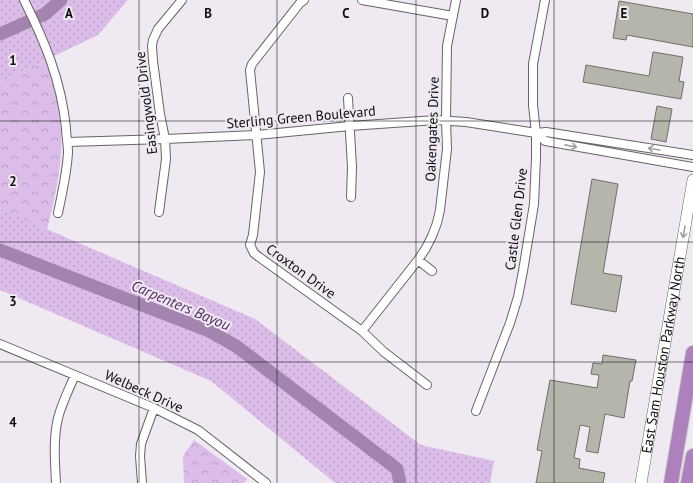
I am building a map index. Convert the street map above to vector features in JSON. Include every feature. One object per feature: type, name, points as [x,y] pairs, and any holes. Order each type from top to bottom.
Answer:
[{"type":"highway","name":"East Sam Houston Parkway North","points":[[671,483],[693,353]]},
{"type":"highway","points":[[667,483],[671,457],[682,415]]},
{"type":"highway","points":[[688,483],[693,456]]},
{"type":"main road","name":"East Sam Houston Parkway North","points":[[641,483],[693,180]]},
{"type":"street","name":"Easingwold Drive","points":[[159,212],[166,159],[165,139],[153,61],[152,40],[158,29],[182,0]]},
{"type":"street","name":"Croxton Drive","points":[[304,0],[300,3],[252,64],[250,70],[260,172],[253,235],[250,245],[258,257],[362,331],[384,352],[427,385]]},
{"type":"street","points":[[362,0],[453,16]]},
{"type":"street","name":"Oakengates Drive","points":[[362,331],[418,260],[432,236],[439,216],[447,149],[446,120],[448,46],[456,0]]},
{"type":"street","name":"Castle Glen Drive","points":[[476,411],[510,323],[518,297],[523,271],[534,204],[536,133],[533,105],[533,64],[545,0]]},
{"type":"street","points":[[24,1],[47,49],[60,92],[64,114],[68,153],[66,176],[58,213]]},
{"type":"street","points":[[348,98],[352,167],[350,197]]},
{"type":"street","name":"Sterling Green Boulevard","points":[[68,142],[257,135],[350,126],[446,120],[536,133],[546,132],[693,155]]},
{"type":"street","name":"Sterling Green Boulevard","points":[[536,133],[545,141],[693,167]]},
{"type":"street","points":[[586,149],[587,138]]},
{"type":"street","points":[[418,260],[432,271]]},
{"type":"street","name":"Welbeck Drive","points":[[0,344],[154,408],[198,430],[266,483]]},
{"type":"street","points":[[56,483],[54,451],[58,419],[75,375]]},
{"type":"street","points":[[142,483],[140,456],[141,444],[154,408]]},
{"type":"green space","points":[[0,0],[128,0],[98,35],[0,82]]},
{"type":"green space","points":[[46,60],[54,86],[61,129],[61,158],[54,201],[47,230],[0,209],[0,82]]},
{"type":"green space","points":[[0,209],[255,319],[421,445],[494,461],[490,483],[335,483],[211,381],[0,290]]},
{"type":"green space","points":[[194,440],[247,479],[244,483],[184,483],[183,456]]},
{"type":"building","points":[[619,1],[693,14],[693,47],[627,35],[626,40],[613,38]]},
{"type":"building","points":[[653,52],[683,57],[679,81],[684,82],[681,99],[583,82],[586,65],[649,76]]},
{"type":"building","points":[[657,106],[672,109],[666,142],[651,139]]},
{"type":"building","points":[[592,179],[618,184],[603,273],[622,276],[616,312],[571,304]]},
{"type":"building","points":[[603,355],[636,360],[632,381],[630,381],[624,418],[605,414],[598,453],[586,451],[590,427],[580,425],[574,458],[580,459],[579,468],[605,473],[603,483],[536,483],[542,451],[537,450],[550,380],[597,388],[599,375],[591,374],[593,363],[602,364]]},
{"type":"waterway","name":"Carpenters Bayou","points":[[0,34],[45,14],[61,0]]},
{"type":"waterway","name":"Carpenters Bayou","points":[[0,250],[209,331],[236,346],[397,469],[400,483]]}]
